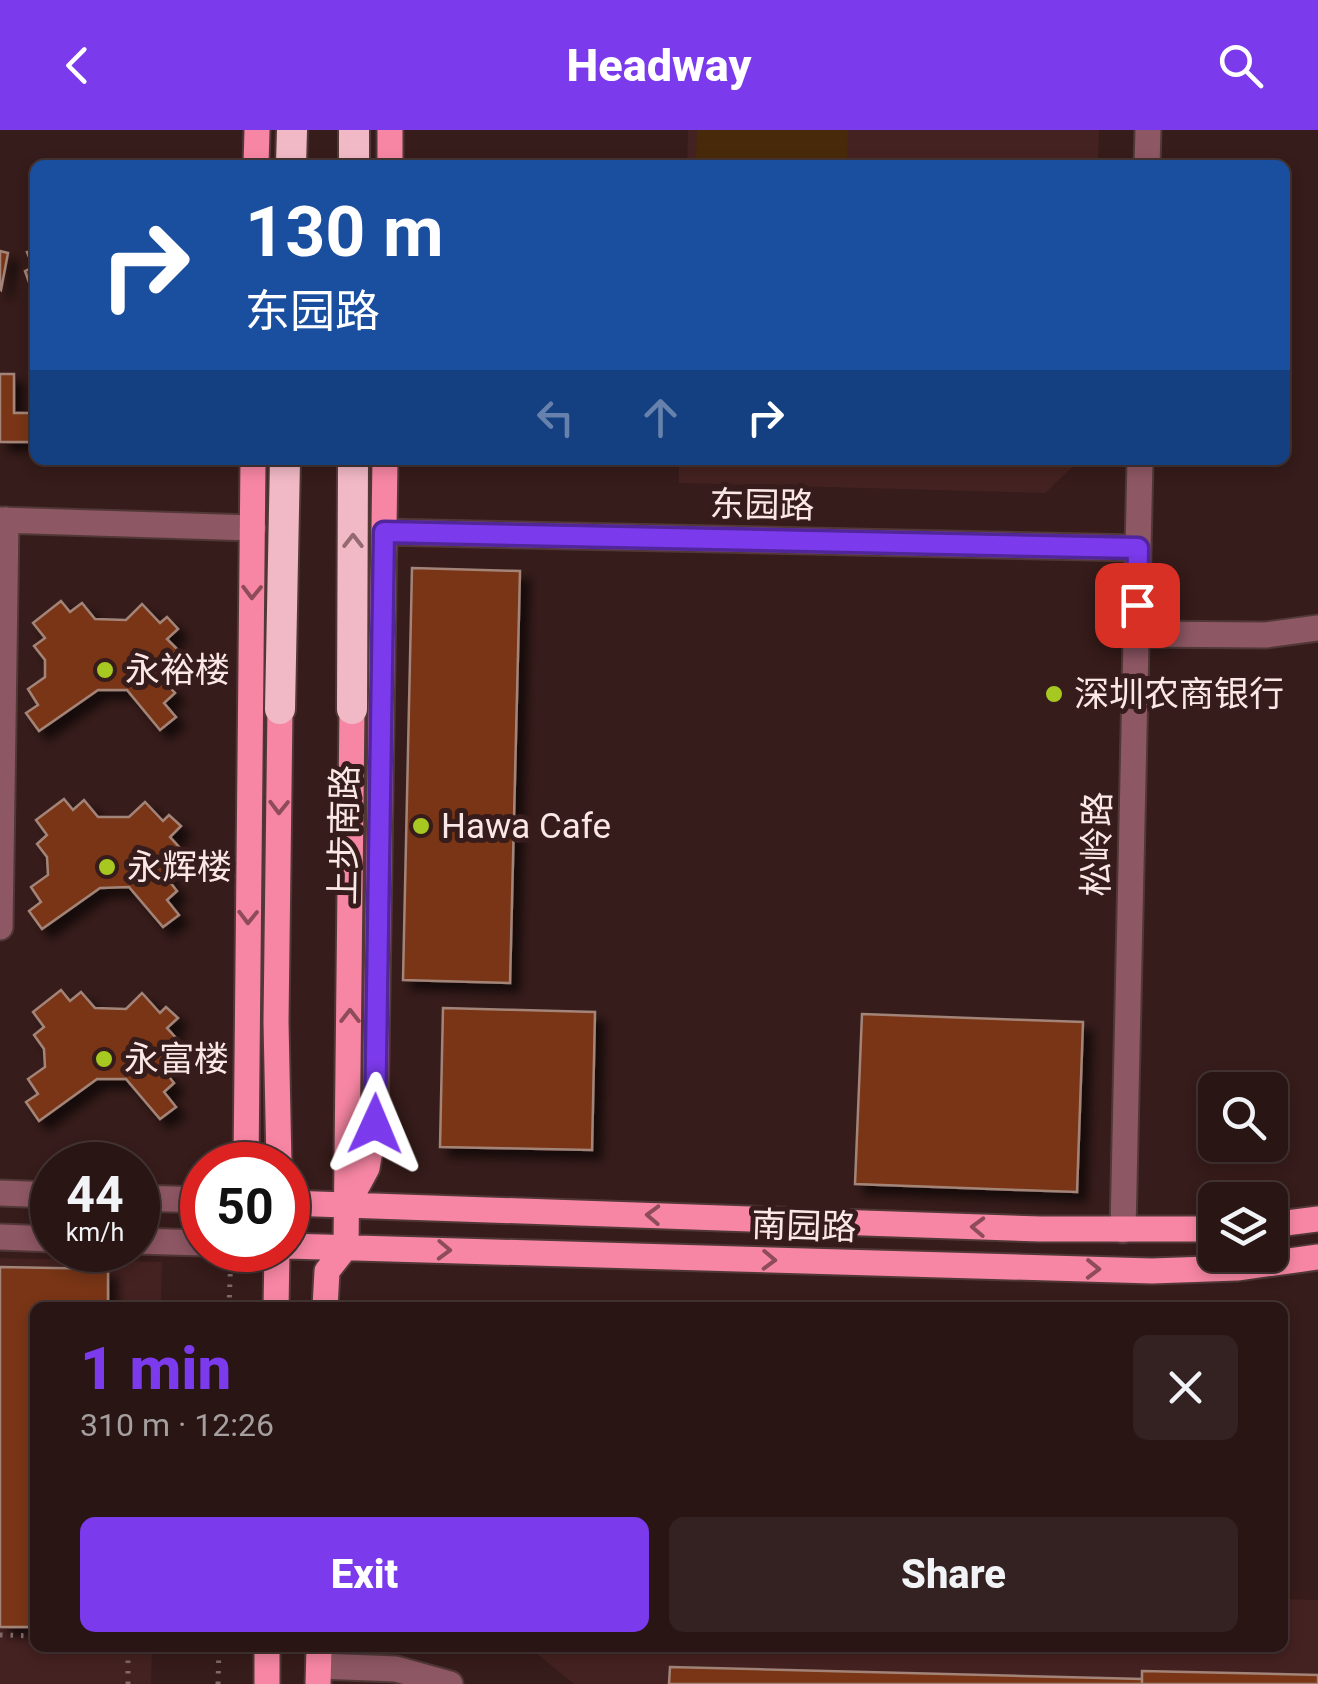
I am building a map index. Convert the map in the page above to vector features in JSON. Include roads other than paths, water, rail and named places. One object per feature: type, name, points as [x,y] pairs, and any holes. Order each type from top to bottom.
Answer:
[{"type":"highway","points":[[291,160],[292,130]]},
{"type":"highway","points":[[354,130],[354,160]]},
{"type":"highway","points":[[280,709],[286,465]]},
{"type":"highway","points":[[352,708],[353,465]]},
{"type":"main road","points":[[256,160],[257,130]]},
{"type":"main road","points":[[390,130],[390,160]]},
{"type":"main road","points":[[246,1142],[253,465]]},
{"type":"main road","name":"上步南路","points":[[347,1205],[368,1168],[375,1124],[385,465]]},
{"type":"main road","name":"上步南路","points":[[325,1302],[327,1271],[346,1248],[352,708]]},
{"type":"main road","name":"上步南路","points":[[279,1142],[280,709]]},
{"type":"main road","name":"南园路","points":[[310,1203],[1123,1230],[1198,1229]]},
{"type":"main road","points":[[1288,1222],[1318,1219]]},
{"type":"main road","name":"南园路","points":[[310,1247],[1152,1270],[1237,1268],[1318,1257]]},
{"type":"main road","points":[[276,1302],[277,1272]]},
{"type":"main road","points":[[266,1684],[268,1652]]},
{"type":"street","points":[[1147,160],[1148,130]]},
{"type":"street","name":"松岭路","points":[[1123,1230],[1140,465]]},
{"type":"street","points":[[0,927],[3,520],[252,528]]},
{"type":"street","name":"东园路","points":[[384,532],[1138,548]]},
{"type":"street","points":[[1136,634],[1266,635],[1318,628]]},
{"type":"street","points":[[0,1193],[30,1194]]},
{"type":"street","points":[[0,1237],[30,1238]]},
{"type":"street","points":[[319,1666],[396,1669],[450,1684]]},
{"type":"place","name":"永裕楼","points":[[105,670]]},
{"type":"place","name":"深圳农商银行","points":[[1054,694]]},
{"type":"place","name":"Hawa Cafe","points":[[421,826]]},
{"type":"place","name":"永辉楼","points":[[107,867]]},
{"type":"place","name":"永富楼","points":[[104,1059]]}]
